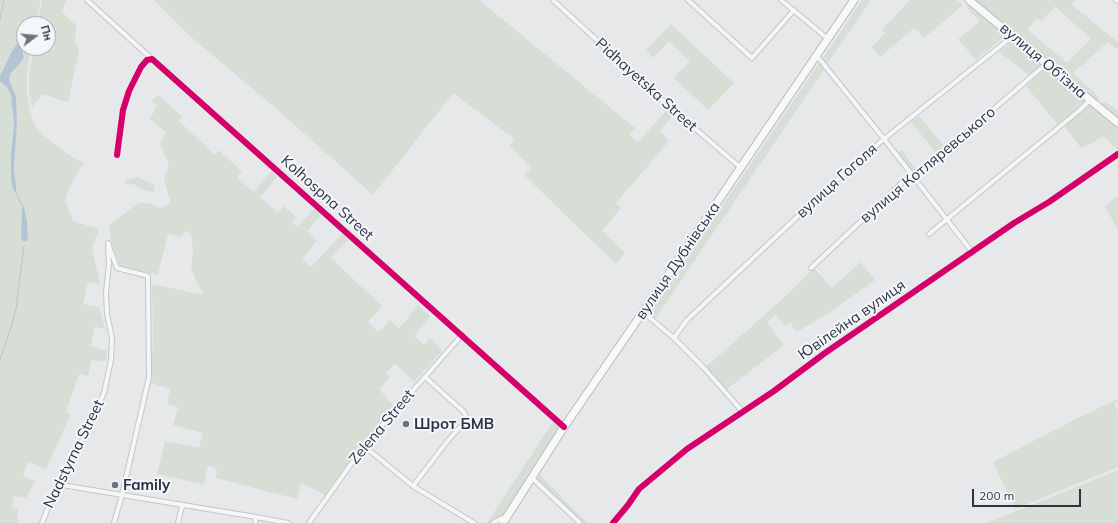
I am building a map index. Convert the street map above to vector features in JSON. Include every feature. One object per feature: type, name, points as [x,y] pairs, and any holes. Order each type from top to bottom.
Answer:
[{"type":"highway","name":"вулиця Дубнівська","points":[[504,521],[564,427],[818,56],[854,0]]},
{"type":"highway","name":"вулиця Об’їзна","points":[[969,0],[1118,123]]},
{"type":"street","name":"Kolhospna Street","points":[[87,0],[564,427]]},
{"type":"street","name":"Pidhayetska Street","points":[[553,0],[662,100],[741,168]]},
{"type":"street","points":[[688,0],[752,58],[794,10]]},
{"type":"street","points":[[781,0],[828,39]]},
{"type":"street","name":"вулиця Гоголя","points":[[674,338],[687,320],[828,188],[884,139],[1013,36]]},
{"type":"street","points":[[818,56],[973,253]]},
{"type":"street","points":[[117,155],[123,110],[129,90],[141,67],[147,60],[152,59]]},
{"type":"street","name":"вулиця Котляревського","points":[[811,268],[907,178],[914,178],[1046,64]]},
{"type":"street","points":[[930,234],[1090,100]]},
{"type":"street","name":"Ювілейна вулиця","points":[[612,523],[628,505],[639,489],[687,449],[774,391],[825,354],[1118,154]]},
{"type":"street","name":"Nadstyrna Street","points":[[42,523],[51,500],[62,485],[104,393],[111,360],[112,338],[107,314],[106,293],[109,263],[108,243],[117,268],[148,276],[149,377],[122,495]]},
{"type":"street","points":[[643,312],[674,338],[704,368],[743,412]]},
{"type":"street","name":"Zelena Street","points":[[309,523],[364,446],[462,335]]},
{"type":"street","points":[[413,486],[446,443],[467,419],[464,412],[424,377]]},
{"type":"street","points":[[364,446],[413,486],[474,523]]},
{"type":"street","points":[[531,477],[580,523]]},
{"type":"street","points":[[62,485],[288,523]]},
{"type":"street","points":[[114,523],[122,495]]},
{"type":"street","points":[[178,523],[182,506]]},
{"type":"street","points":[[255,523],[256,517]]},
{"type":"street","points":[[493,523],[502,518],[504,521]]},
{"type":"shaded area","points":[[0,0],[40,0],[37,16],[16,16],[16,56],[12,51],[0,76]]},
{"type":"shaded area","points":[[42,0],[66,0],[62,12],[76,25],[75,43],[79,51],[68,102],[42,94],[32,107],[29,90],[29,74],[32,56],[56,56],[56,16],[39,16]]},
{"type":"shaded area","points":[[154,0],[479,0],[635,128],[629,134],[638,142],[667,110],[673,115],[660,131],[669,141],[616,203],[621,208],[602,231],[625,253],[616,264],[524,175],[531,168],[510,146],[514,139],[453,93],[373,195],[279,111],[191,37]]},
{"type":"shaded area","points":[[862,0],[871,0],[827,64],[823,58]]},
{"type":"shaded area","points":[[910,0],[957,0],[963,5],[924,38],[914,28],[880,57],[872,47],[885,33],[882,30]]},
{"type":"shaded area","points":[[972,0],[1076,0],[1072,5],[1118,42],[1118,50],[1108,42],[1073,73],[1099,97],[1097,101]],"holes":[[[1055,6],[1091,39],[1067,63],[1027,29],[1037,19],[1042,21]]]},
{"type":"shaded area","points":[[968,6],[1006,35],[976,60],[958,39],[980,21],[966,7]]},
{"type":"shaded area","points":[[671,24],[734,83],[708,110],[674,78],[690,61],[669,41],[653,58],[646,50]]},
{"type":"shaded area","points":[[1012,42],[1042,64],[1030,76],[999,52]]},
{"type":"shaded area","points":[[16,56],[30,56],[27,73],[27,91],[29,107],[36,127],[44,136],[62,150],[77,160],[85,163],[80,168],[68,191],[65,201],[73,221],[99,229],[92,248],[100,284],[88,282],[83,304],[99,307],[105,329],[94,327],[91,346],[107,351],[106,361],[91,360],[88,376],[79,374],[66,412],[71,414],[46,469],[28,462],[23,476],[35,481],[26,498],[14,496],[12,507],[18,509],[17,523],[0,523],[0,82],[6,86],[11,95],[14,124],[11,153],[11,178],[17,193],[14,168],[17,124],[16,96],[9,80],[11,73],[21,62]],"holes":[[[22,205],[24,207],[27,221],[28,239],[21,238]]]},
{"type":"shaded area","points":[[820,62],[825,68],[655,319],[650,312]]},
{"type":"shaded area","points":[[1046,68],[1085,100],[1080,108],[1058,125],[1026,86]]},
{"type":"shaded area","points":[[158,95],[182,116],[179,121],[215,155],[218,150],[242,171],[237,177],[254,192],[271,171],[277,177],[260,197],[278,213],[284,206],[296,217],[292,222],[297,227],[314,209],[321,215],[307,231],[317,241],[302,259],[311,267],[342,234],[348,240],[331,258],[382,306],[368,322],[378,332],[390,320],[399,329],[418,305],[430,316],[414,336],[424,345],[430,338],[442,351],[414,382],[395,363],[386,373],[390,377],[379,389],[393,405],[325,495],[301,483],[297,499],[216,478],[217,469],[208,466],[204,484],[157,474],[165,441],[199,448],[203,433],[173,425],[178,407],[167,404],[170,389],[149,382],[153,343],[152,284],[204,295],[196,281],[191,267],[193,251],[191,233],[185,231],[181,237],[168,234],[158,275],[120,266],[111,242],[109,225],[139,203],[149,203],[160,208],[171,203],[164,180],[169,165],[160,144],[166,132],[150,119],[157,106],[152,101]]},
{"type":"shaded area","points":[[1104,102],[1118,110],[1118,118],[1101,105]]},
{"type":"shaded area","points":[[1090,104],[1118,127],[1118,150],[1103,136],[1090,145],[1083,146],[1081,148],[1065,127],[1065,125]]},
{"type":"shaded area","points":[[919,116],[945,147],[937,154],[911,122]]},
{"type":"shaded area","points":[[902,150],[917,171],[913,173],[898,153]]},
{"type":"shaded area","points":[[137,177],[155,185],[153,192],[146,191],[134,184],[126,185],[124,182],[125,180]]},
{"type":"shaded area","points":[[1118,196],[1118,229],[1104,206]]},
{"type":"shaded area","points":[[861,262],[875,280],[824,316],[797,332],[790,323],[785,326],[776,315],[767,322],[784,345],[726,390],[706,367],[789,293],[814,268],[832,288]]},
{"type":"shaded area","points":[[1118,399],[1118,401],[1114,403],[1118,411],[1118,467],[1015,509],[993,462]]},
{"type":"shaded area","points":[[553,422],[559,427],[498,523],[487,523]]},
{"type":"shaded area","points":[[1118,470],[1118,523],[987,523],[1069,490]]},
{"type":"shaded area","points":[[540,475],[587,523],[582,523],[536,479]]},
{"type":"water","points":[[16,45],[16,56],[24,57],[11,73],[9,80],[16,96],[17,124],[14,168],[17,195],[13,189],[11,178],[11,153],[14,124],[11,95],[6,86],[0,82],[0,76]]},
{"type":"water","points":[[22,205],[24,207],[27,221],[28,239],[26,241],[22,241],[21,238]]},
{"type":"waterway","points":[[0,19],[4,0]]},
{"type":"waterway","points":[[17,195],[22,205]]},
{"type":"waterway","points":[[0,359],[16,309],[24,246]]},
{"type":"cycle path","points":[[117,155],[123,110],[129,91],[141,67],[147,60],[152,59],[564,427]]},
{"type":"cycle path","points":[[613,523],[639,489],[687,449],[774,391],[825,353],[1014,223],[1049,202],[1118,154]]},
{"type":"place","name":"Шрот БМВ","points":[[406,424]]},
{"type":"place","name":"Family","points":[[115,485]]}]
